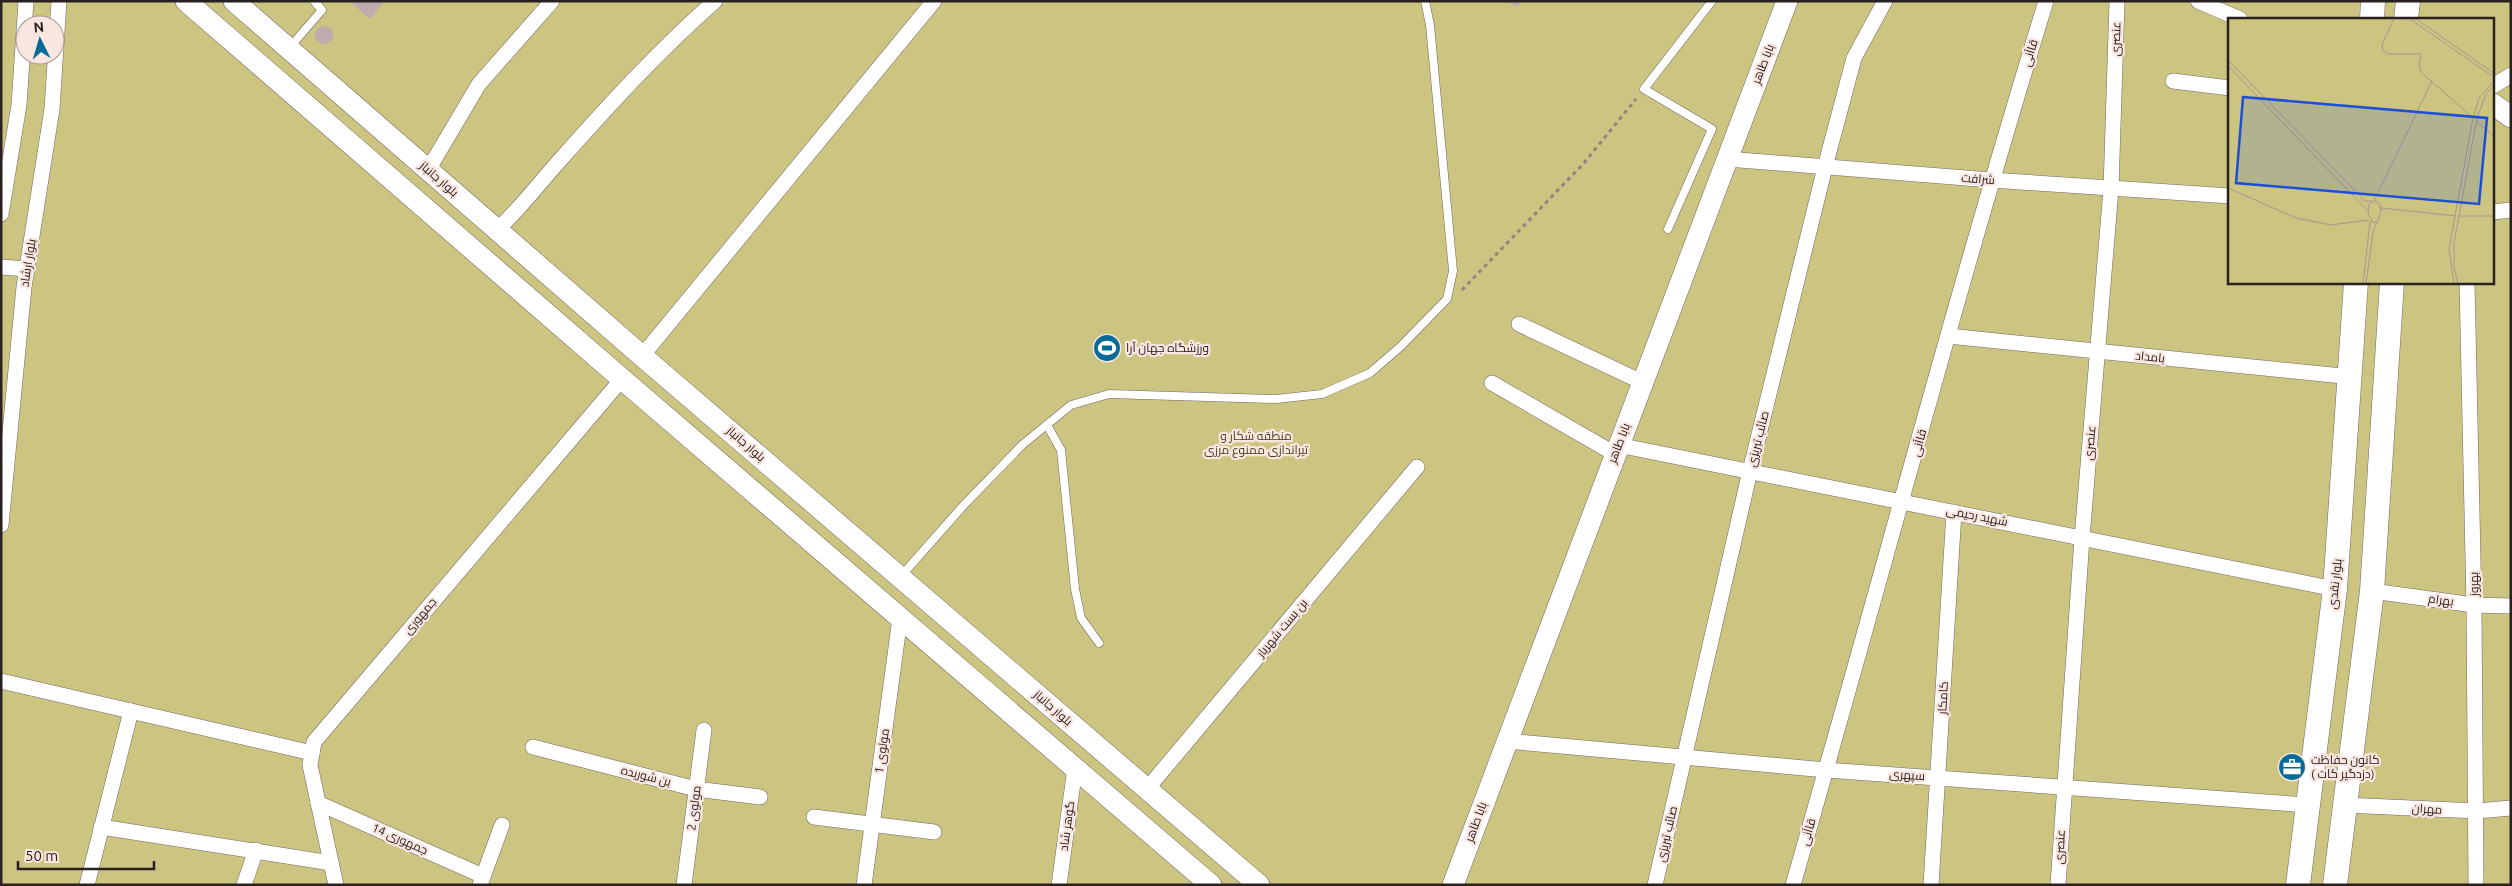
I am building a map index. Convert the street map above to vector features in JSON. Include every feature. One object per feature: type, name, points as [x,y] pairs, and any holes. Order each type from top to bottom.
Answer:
[{"type":"main road","points":[[186,1],[1211,885]]},
{"type":"main road","name":"بلوار جانباز","points":[[234,1],[642,356],[1259,885]]},
{"type":"main road","name":"بابا طاهر","points":[[1453,885],[1787,1]]},
{"type":"main road","points":[[2406,18],[2408,1]]},
{"type":"main road","points":[[2494,105],[2511,117]]},
{"type":"main road","points":[[2335,885],[2372,591],[2382,472],[2391,293],[2356,291]]},
{"type":"main road","name":"بلوار نقدی","points":[[2298,885],[2335,590],[2352,377],[2356,291]]},
{"type":"main road","points":[[622,379],[642,356]]},
{"type":"street","points":[[1,214],[19,105],[26,1]]},
{"type":"street","name":"بلوار ارشاد","points":[[1,525],[27,268],[52,109],[59,1]]},
{"type":"street","points":[[428,170],[479,84],[552,1]]},
{"type":"street","points":[[497,230],[513,215],[560,159],[685,27],[715,1]]},
{"type":"street","points":[[642,356],[934,1]]},
{"type":"street","name":"صائب تبریزی","points":[[1655,885],[1750,471],[1825,167],[1854,58],[1884,1]]},
{"type":"street","name":"عنصری","points":[[2058,885],[2063,787],[2110,188],[2118,1]]},
{"type":"street","points":[[2198,1],[2238,18]]},
{"type":"street","name":"قاآنی","points":[[1793,885],[1903,501],[1991,180],[2043,3]]},
{"type":"street","points":[[2494,85],[2511,75]]},
{"type":"street","points":[[2173,81],[2228,88]]},
{"type":"street","name":"شرافت","points":[[1727,159],[1991,180],[2228,196]]},
{"type":"street","points":[[2494,212],[2511,210]]},
{"type":"street","points":[[1,267],[27,268]]},
{"type":"street","name":"بهروز","points":[[2467,284],[2474,605],[2477,811],[2476,885]]},
{"type":"street","points":[[1519,324],[1642,382]]},
{"type":"street","name":"بامداد","points":[[1948,336],[2352,377]]},
{"type":"street","name":"جمهوری","points":[[336,885],[310,765],[314,742],[622,379]]},
{"type":"street","name":"شهید رحیمی","points":[[1492,383],[1616,450],[1750,471],[2335,590]]},
{"type":"street","name":"بن بست شهریار","points":[[1147,789],[1417,467]]},
{"type":"street","name":"کامکار","points":[[1931,885],[1954,512]]},
{"type":"street","name":"بهرام","points":[[2372,591],[2474,605],[2511,606]]},
{"type":"street","name":"مولوی 1","points":[[864,885],[900,618]]},
{"type":"street","points":[[1,681],[312,753]]},
{"type":"street","points":[[87,885],[131,711]]},
{"type":"street","name":"مولوی 2","points":[[684,885],[704,730]]},
{"type":"street","name":"سپهری","points":[[1506,741],[1826,770],[2308,805]]},
{"type":"street","name":"بن شوریده","points":[[533,748],[696,789],[760,797]]},
{"type":"street","name":"گوهر شاد","points":[[1059,885],[1075,768]]},
{"type":"street","name":"جمهوری 14","points":[[318,803],[482,880]]},
{"type":"street","name":"مهران","points":[[2344,805],[2477,811],[2511,808]]},
{"type":"street","points":[[814,817],[934,832]]},
{"type":"street","points":[[482,880],[502,825]]},
{"type":"street","points":[[101,827],[331,863]]},
{"type":"street","points":[[244,885],[256,850]]},
{"type":"lane","points":[[288,49],[322,10],[314,1]]},
{"type":"lane","points":[[900,577],[962,507],[1022,445],[1071,405],[1109,394],[1276,399],[1322,394],[1370,373],[1400,347],[1446,299],[1453,271],[1430,25],[1425,1]]},
{"type":"lane","points":[[1668,229],[1712,129],[1644,89],[1712,1]]},
{"type":"lane","points":[[1047,425],[1061,450],[1075,589],[1081,618],[1099,643]]},
{"type":"path","points":[[1446,299],[1466,288],[1584,163],[1644,89]]},
{"type":"green space","name":"منطقه شکار و تیراندازی ممنوع مرزی","points":[[1,1],[2511,1],[2511,885],[1,885]]},
{"type":"building","points":[[349,1],[385,1],[370,19]]},
{"type":"building","points":[[1505,1],[1521,1],[1518,7]]},
{"type":"building","points":[[324,26],[330,29],[333,35],[330,41],[324,44],[318,41],[315,35],[318,29]]},
{"type":"place","name":"ورزشگاه جهان آرا","points":[[1107,348]]},
{"type":"place","name":"کانون حفاظت ( دزدگیر کات)","points":[[2292,767]]}]
